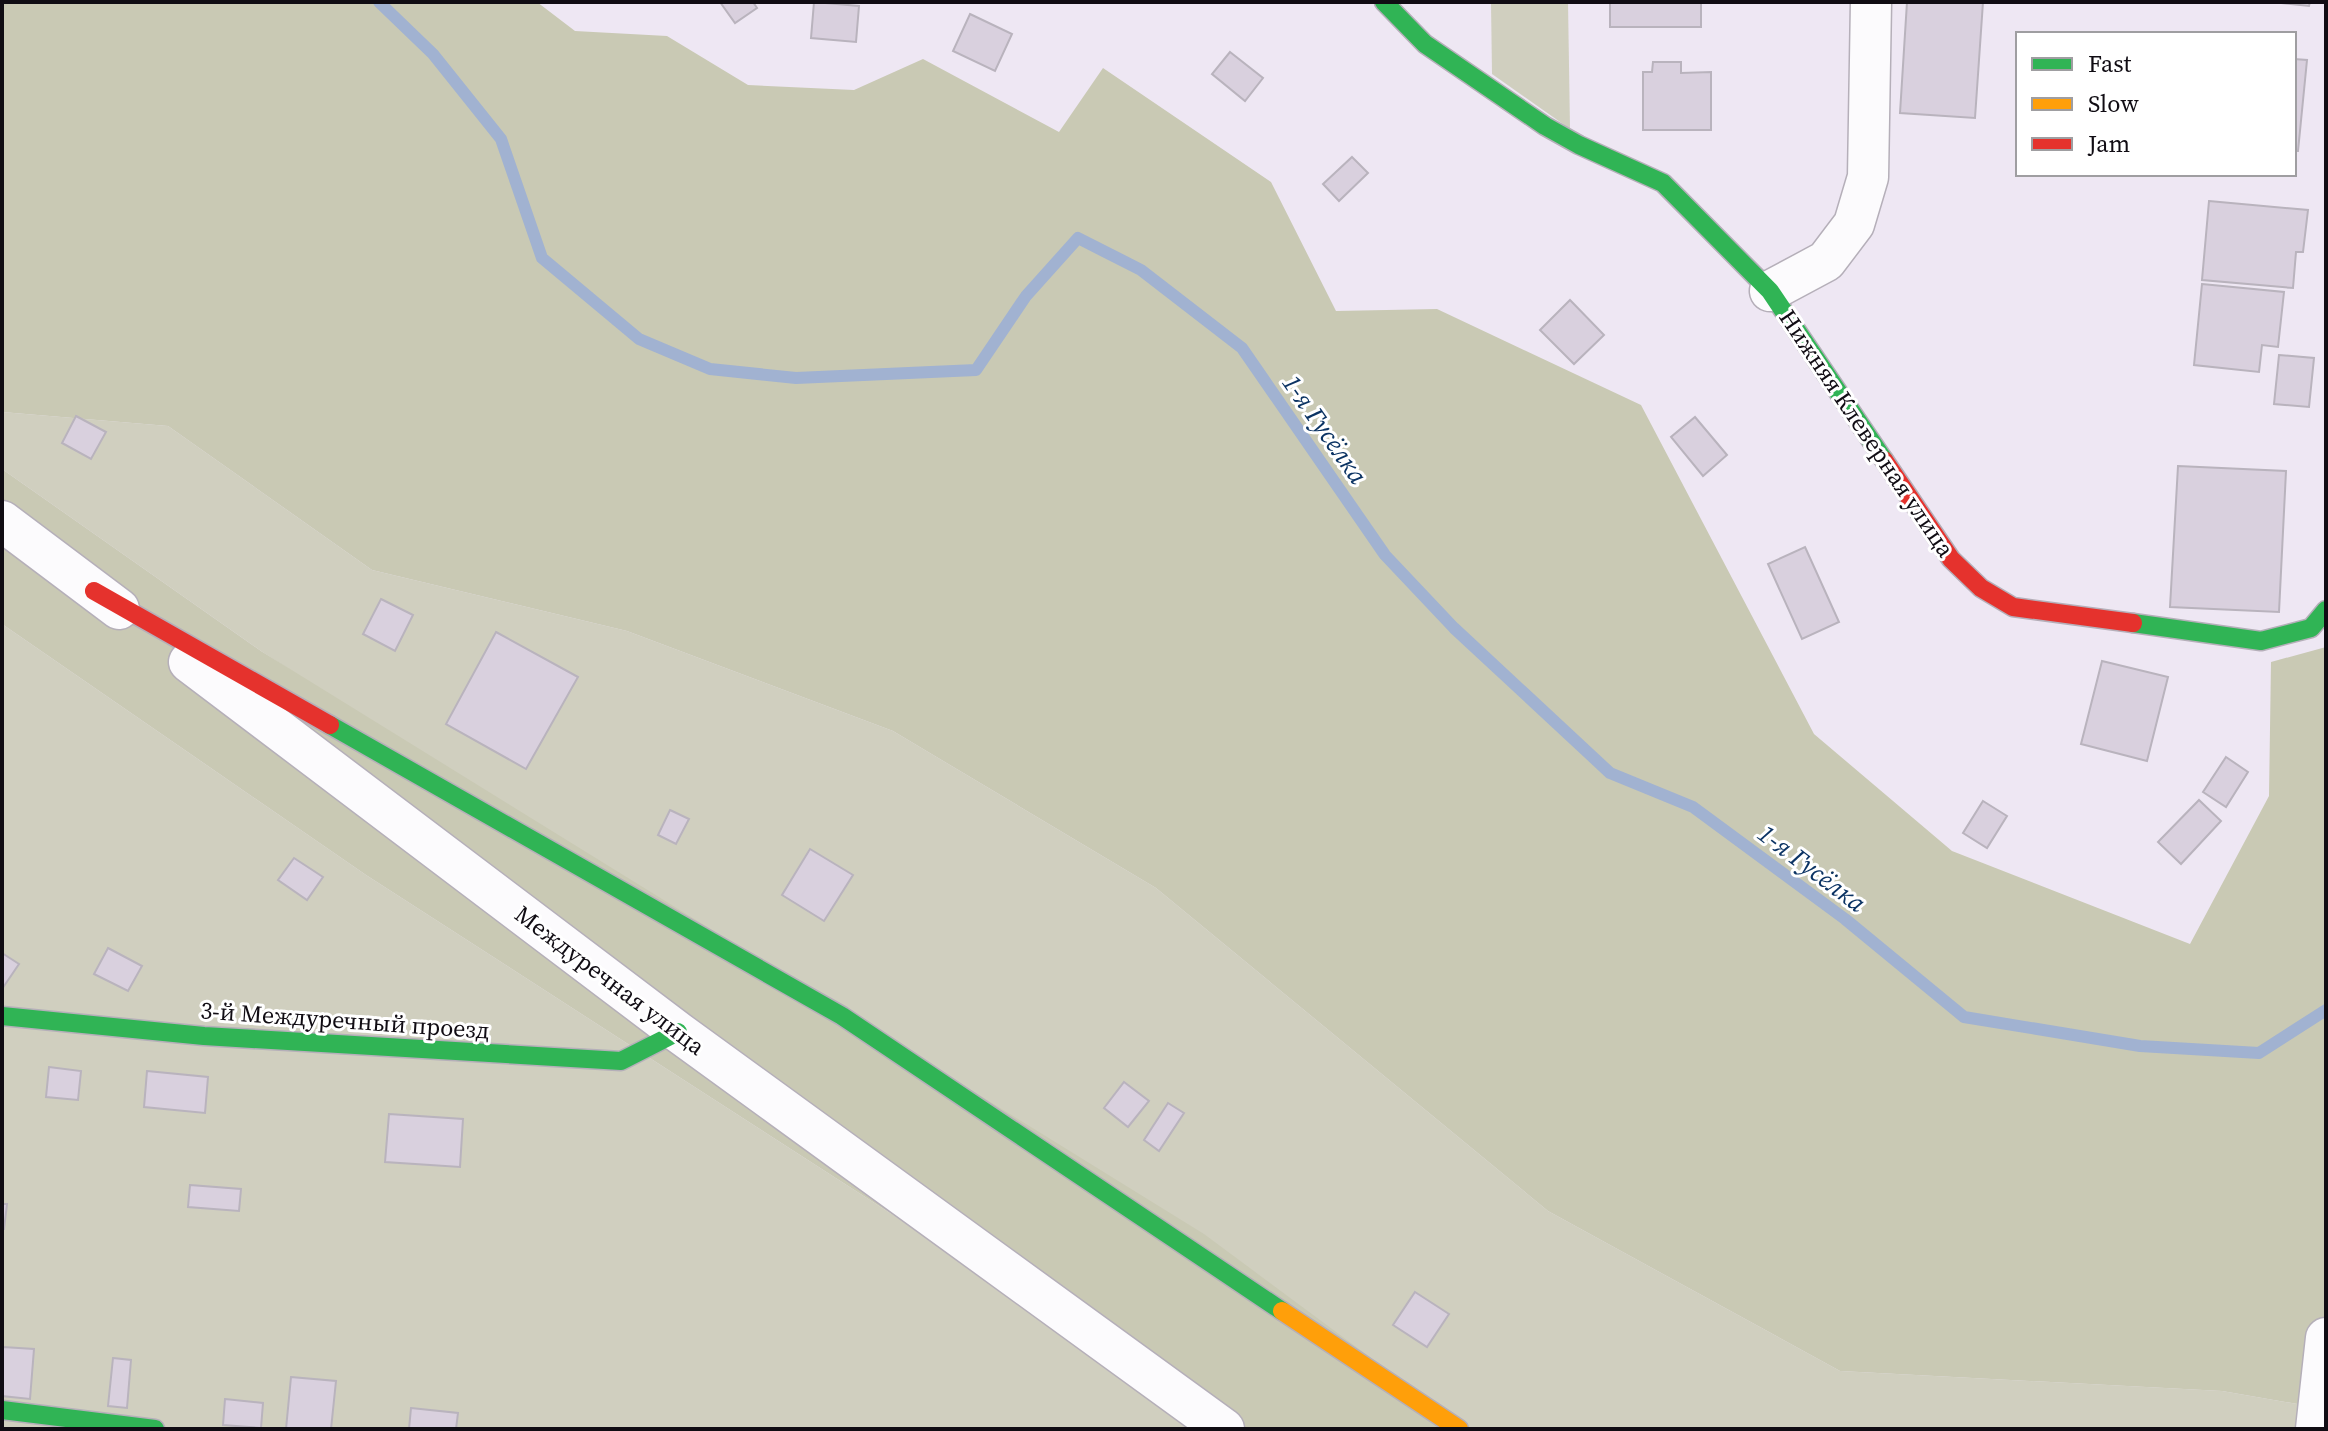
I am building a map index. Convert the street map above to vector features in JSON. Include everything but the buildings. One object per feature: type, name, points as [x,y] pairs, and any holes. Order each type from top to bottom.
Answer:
[{"type":"street","name":"Нижняя Клеверная улица","points":[[1384,2],[1425,44],[1545,126],[1663,183],[1770,291],[1951,559],[1981,588],[2013,607],[2261,641],[2311,628],[2326,610]]},
{"type":"street","name":"Нижняя Клеверная улица","points":[[1770,291],[1826,261],[1854,224],[1868,177],[1871,2]]},
{"type":"street","name":"Междуречная улица","points":[[2,521],[678,1032],[1224,1429]]},
{"type":"street","points":[[94,591],[842,1016],[1459,1429]]},
{"type":"street","name":"3-й Междуречный проезд","points":[[2,1016],[204,1036],[621,1061],[678,1032]]},
{"type":"street","points":[[2316,1429],[2326,1338]]},
{"type":"street","points":[[2,1410],[155,1429]]},
{"type":"shaded area","points":[[1491,2],[1568,2],[1570,129],[1492,74]]},
{"type":"shaded area","points":[[2,412],[168,426],[372,570],[627,631],[893,731],[1156,888],[1548,1211],[1840,1371],[2222,1391],[2326,1409],[2326,1429],[1467,1429],[261,651],[2,469]]},
{"type":"shaded area","points":[[2,624],[366,875],[1225,1429],[2,1429]]},
{"type":"green space","points":[[2,2],[537,2],[575,31],[667,36],[748,85],[854,90],[923,59],[1059,132],[1103,68],[1271,182],[1336,311],[1437,309],[1641,405],[1814,734],[1952,851],[2190,944],[2269,796],[2271,662],[2326,647],[2326,1409],[2222,1391],[1840,1371],[1548,1211],[1156,888],[893,731],[627,631],[372,570],[168,426],[2,412]]},
{"type":"green space","points":[[2,469],[261,651],[1204,1234],[1467,1429],[1225,1429],[366,875],[2,624]]},
{"type":"waterway","name":"1-я Гусёлка","points":[[379,2],[433,54],[501,139],[542,258],[639,339],[710,369],[796,378],[976,370],[1026,296],[1078,238],[1141,270],[1242,348],[1385,555],[1454,628],[1610,773],[1693,807],[1845,919],[1964,1017],[2140,1046],[2259,1053],[2326,1010]]},
{"type":"traffic: fast","points":[[1384,2],[1425,44],[1545,126],[1663,183],[1770,291],[1884,460]]},
{"type":"traffic: fast","points":[[2133,623],[2261,641],[2311,628],[2326,610]]},
{"type":"traffic: fast","points":[[330,725],[842,1016],[1282,1311]]},
{"type":"traffic: fast","points":[[2,1016],[204,1036],[621,1061],[678,1032]]},
{"type":"traffic: fast","points":[[2,1410],[155,1429]]},
{"type":"traffic: slow","points":[[1282,1311],[1459,1429]]},
{"type":"traffic: jam","points":[[1884,460],[1951,559],[1981,588],[2013,607],[2133,623]]},
{"type":"traffic: jam","points":[[94,591],[330,725]]}]
